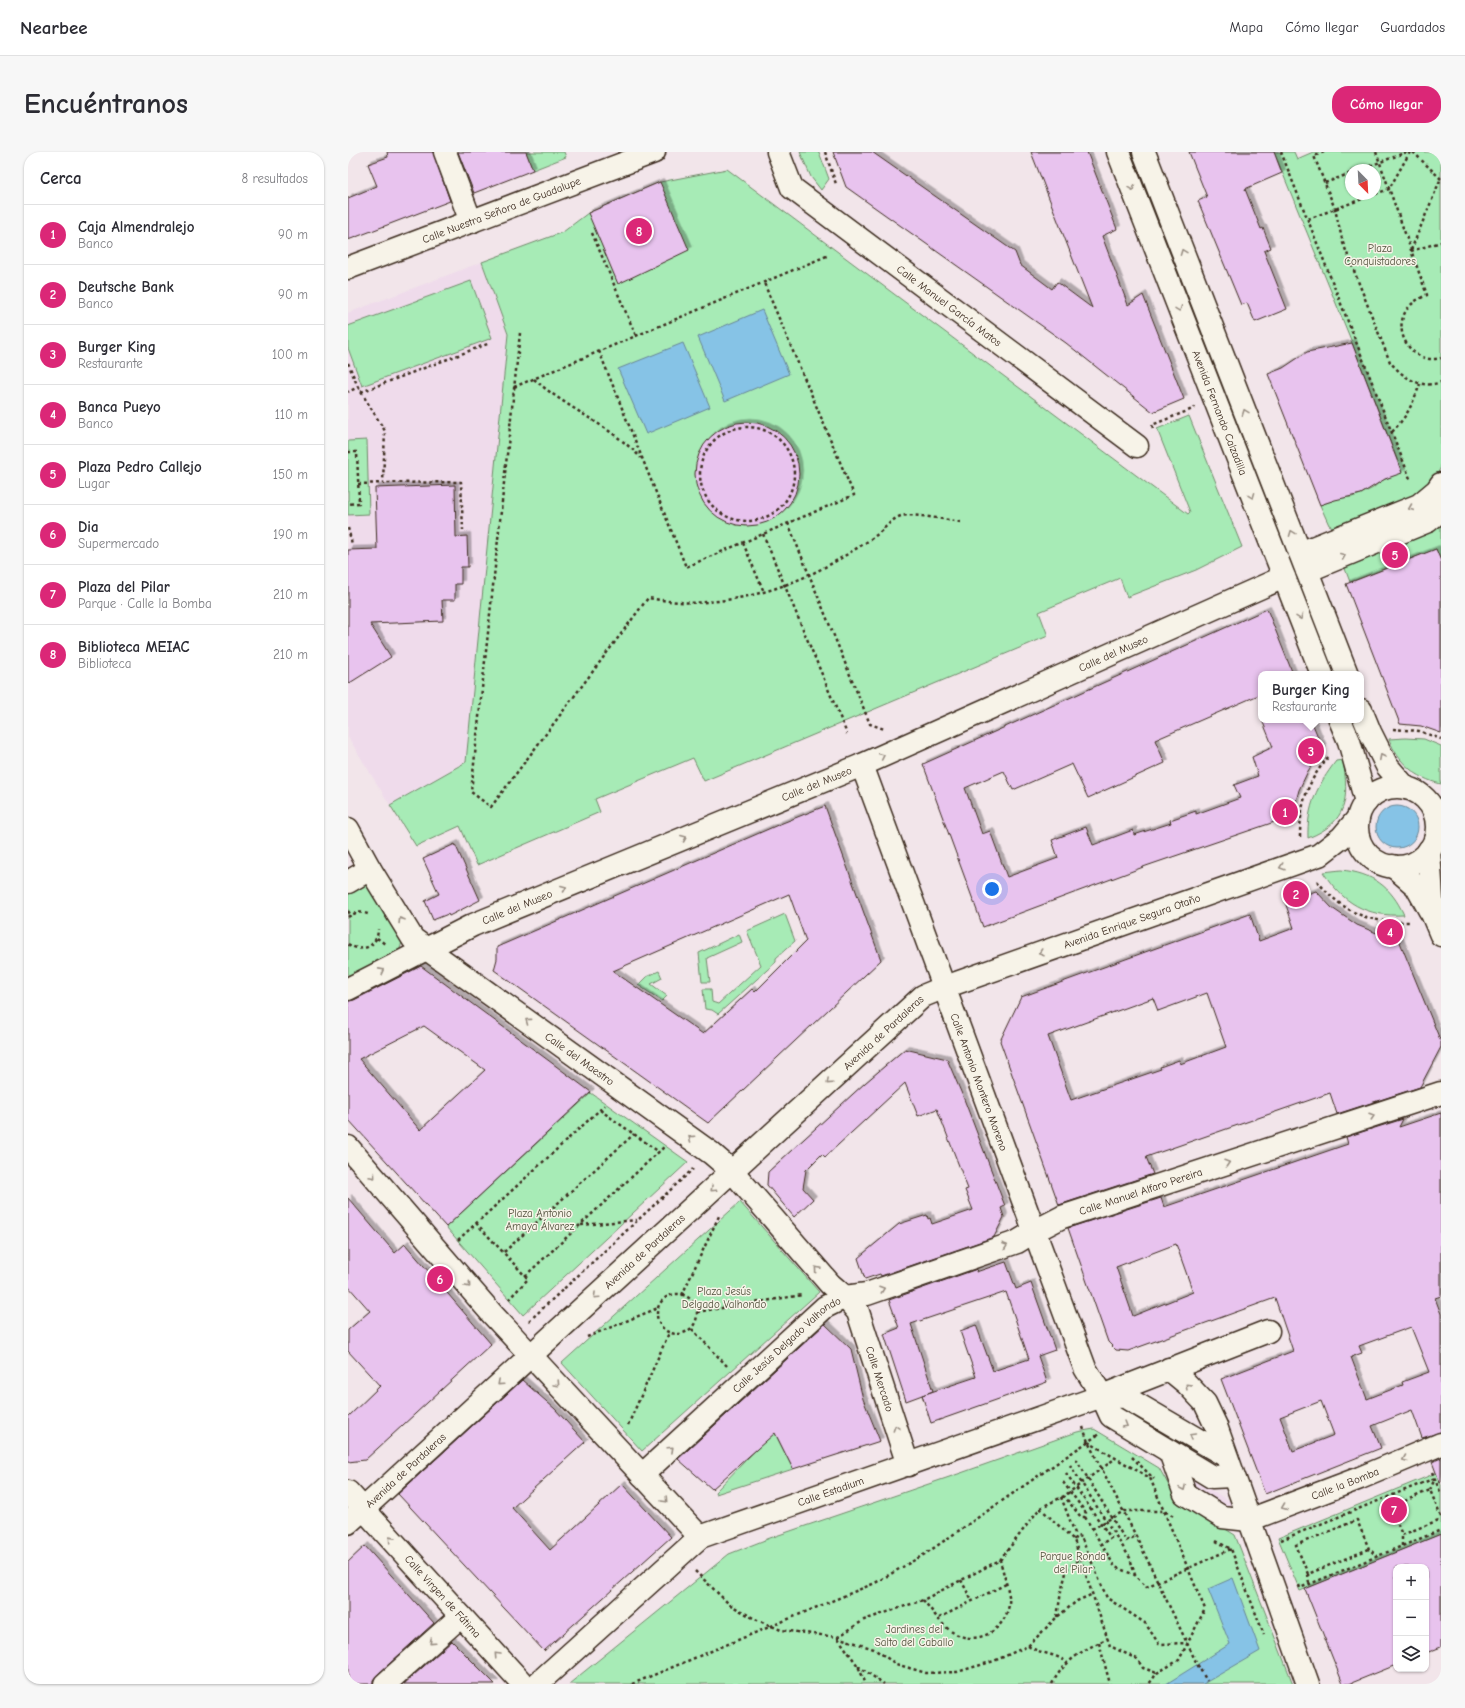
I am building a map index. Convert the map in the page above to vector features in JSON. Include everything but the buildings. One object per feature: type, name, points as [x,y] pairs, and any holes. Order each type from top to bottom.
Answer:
[{"type":"street","points":[[445,152],[471,222]]},
{"type":"street","name":"Calle Nuestra Señora de Guadalupe","points":[[348,268],[471,222],[630,156],[654,152]]},
{"type":"street","name":"Calle Manuel García Matos","points":[[778,152],[792,188],[1137,446]]},
{"type":"street","name":"Avenida Fernando Calzadilla","points":[[1118,152],[1321,671]]},
{"type":"street","points":[[1144,152],[1346,671]]},
{"type":"street","points":[[1303,562],[1419,505],[1437,490],[1441,484]]},
{"type":"street","points":[[1303,562],[1428,521],[1441,510]]},
{"type":"street","name":"Calle del Museo","points":[[348,989],[473,925],[862,765],[1284,577]]},
{"type":"street","points":[[1341,723],[1349,741],[1362,810],[1358,836],[1365,851],[1376,861],[1393,866],[1405,865],[1414,862],[1429,850],[1434,842],[1436,822],[1430,804],[1424,794],[1387,766],[1364,717]]},
{"type":"street","name":"Calle Antonio Montero Moreno","points":[[862,765],[945,986],[1084,1368],[1102,1396],[1111,1416],[1212,1477],[1233,1476]]},
{"type":"street","points":[[1362,810],[1374,794],[1383,789],[1395,787],[1424,794]]},
{"type":"street","name":"Avenida Enrique Segura Otaño","points":[[945,986],[1319,854],[1341,838],[1362,810]]},
{"type":"street","name":"Calle del Maestro","points":[[348,828],[370,869],[413,939],[682,1131],[711,1153],[732,1172]]},
{"type":"street","points":[[1429,850],[1430,885],[1437,925]]},
{"type":"street","points":[[1393,866],[1416,886],[1437,925]]},
{"type":"street","points":[[348,882],[370,869]]},
{"type":"street","name":"Avenida de Pardaleras","points":[[356,1516],[923,996],[945,986]]},
{"type":"street","name":"Calle Manuel Alfaro Pereira","points":[[845,1297],[868,1294],[1017,1242],[1062,1217],[1441,1093]]},
{"type":"street","points":[[348,1147],[530,1356],[700,1537]]},
{"type":"street","name":"Calle Jesús Delgado Valhondo","points":[[642,1475],[825,1307],[845,1297],[830,1284],[732,1172]]},
{"type":"street","name":"Calle Mercado","points":[[845,1297],[858,1312],[908,1465]]},
{"type":"street","name":"Calle Estadium","points":[[537,1684],[700,1537],[1102,1396],[1268,1331]]},
{"type":"street","points":[[1168,1369],[1186,1383],[1205,1403],[1216,1426],[1308,1684]]},
{"type":"street","points":[[1102,1396],[1125,1397],[1226,1456]]},
{"type":"street","name":"Calle la Bomba","points":[[1249,1520],[1360,1478],[1441,1444]]},
{"type":"street","points":[[1170,1452],[1185,1494],[1222,1517],[1249,1520]]},
{"type":"street","name":"Calle Virgen de Fátima","points":[[348,1492],[356,1516],[461,1616],[523,1684]]},
{"type":"street","points":[[385,1684],[461,1616]]},
{"type":"path","points":[[825,152],[836,184]]},
{"type":"path","points":[[1281,152],[1412,482]]},
{"type":"path","points":[[1324,152],[1314,156],[1335,209],[1343,243],[1390,362],[1402,376],[1420,384],[1441,382]]},
{"type":"path","points":[[1376,152],[1427,295],[1408,307],[1403,317],[1401,328],[1404,340],[1409,348],[1417,355],[1426,359],[1441,358]]},
{"type":"path","points":[[1375,164],[1406,152]]},
{"type":"path","points":[[1308,220],[1389,189],[1411,152],[1441,179],[1411,250]]},
{"type":"path","points":[[1325,183],[1345,175]]},
{"type":"path","points":[[592,233],[636,336]]},
{"type":"path","points":[[1411,250],[1441,242]]},
{"type":"path","points":[[514,387],[829,255]]},
{"type":"path","points":[[599,351],[686,567],[854,495],[764,283]]},
{"type":"path","points":[[520,333],[471,792],[492,807],[648,598],[677,602],[705,602],[735,599],[764,592],[809,575],[856,548],[900,516],[913,516],[961,522]]},
{"type":"path","points":[[361,392],[490,343]]},
{"type":"path","points":[[348,363],[361,392],[385,431],[383,483]]},
{"type":"path","points":[[534,379],[549,392],[630,446],[643,460]]},
{"type":"path","points":[[1392,432],[1405,418],[1414,401],[1420,384]]},
{"type":"path","points":[[348,392],[358,386]]},
{"type":"path","points":[[1154,432],[1152,425],[1195,408]]},
{"type":"path","points":[[742,427],[763,430],[770,433],[782,442],[790,455],[794,471],[792,487],[785,502],[773,513],[758,520],[742,521],[726,516],[713,507],[704,493],[700,478],[701,463],[707,450],[716,439],[728,431],[742,427]]},
{"type":"path","points":[[348,452],[357,452],[359,503],[348,504]]},
{"type":"path","points":[[358,484],[461,482],[463,530]]},
{"type":"path","points":[[788,523],[870,724]]},
{"type":"path","points":[[348,528],[352,544]]},
{"type":"path","points":[[763,534],[847,734]]},
{"type":"path","points":[[743,543],[764,592]]},
{"type":"path","points":[[348,911],[349,916],[361,912],[368,914],[374,919]]},
{"type":"path","points":[[348,944],[357,948],[369,946],[377,938],[378,926]]},
{"type":"path","points":[[442,1255],[623,1089]]},
{"type":"path","points":[[600,1110],[659,1152]]},
{"type":"path","points":[[525,1276],[682,1131]]},
{"type":"path","points":[[504,1252],[634,1134]]},
{"type":"path","points":[[512,1336],[711,1153]]},
{"type":"path","points":[[682,1295],[719,1216],[748,1191]]},
{"type":"path","points":[[580,1225],[638,1220]]},
{"type":"path","points":[[476,1223],[528,1279]]},
{"type":"path","points":[[582,1339],[658,1308],[665,1298],[676,1294],[682,1295],[693,1301],[697,1312],[697,1318],[692,1329],[681,1334],[669,1333],[660,1325],[658,1320],[658,1308]]},
{"type":"path","points":[[697,1312],[812,1294],[825,1307]]},
{"type":"path","points":[[692,1329],[728,1368]]},
{"type":"path","points":[[626,1429],[669,1333]]},
{"type":"path","points":[[632,1684],[875,1583],[925,1554],[1104,1431]]},
{"type":"path","points":[[1088,1442],[1150,1478],[1205,1609],[1179,1660],[1156,1672],[1149,1684]]},
{"type":"path","points":[[1088,1442],[1124,1511],[1207,1682]]},
{"type":"path","points":[[1127,1453],[1159,1484]]},
{"type":"path","points":[[837,1637],[864,1620],[923,1600],[1000,1560],[1040,1508],[1064,1496],[1116,1458]]},
{"type":"path","points":[[1076,1459],[1126,1542],[1136,1536]]},
{"type":"path","points":[[1070,1465],[1130,1558],[1135,1575]]},
{"type":"path","points":[[1066,1474],[1111,1538],[1101,1544]]},
{"type":"path","points":[[1281,1540],[1435,1478],[1430,1490],[1441,1518],[1402,1535]]},
{"type":"path","points":[[1063,1482],[1086,1513],[1084,1517]]},
{"type":"path","points":[[1402,1546],[1402,1535],[1391,1506],[1430,1490]]},
{"type":"path","points":[[1064,1496],[1081,1516],[1084,1517],[1115,1567],[1135,1575],[1146,1587],[1232,1549],[1266,1641]]},
{"type":"path","points":[[1061,1497],[1076,1536],[1074,1540]]},
{"type":"path","points":[[1040,1508],[1074,1540],[1110,1646],[1137,1659],[1142,1668],[1156,1672]]},
{"type":"path","points":[[1092,1530],[1124,1511],[1164,1511]]},
{"type":"path","points":[[1309,1584],[1308,1574],[1296,1545],[1357,1520],[1369,1549],[1378,1556]]},
{"type":"path","points":[[1300,1588],[1441,1530]]},
{"type":"path","points":[[1076,1536],[1081,1537],[1107,1598],[1145,1623],[1159,1644],[1187,1643]]},
{"type":"path","points":[[1308,1574],[1369,1549]]},
{"type":"path","points":[[679,1556],[728,1604],[755,1619],[781,1630],[837,1637],[874,1650],[896,1664],[926,1673],[957,1672],[994,1661],[1028,1646],[1057,1617],[1077,1601],[1093,1594]]},
{"type":"path","points":[[1057,1617],[1060,1592],[1067,1569],[1080,1557]]},
{"type":"path","points":[[923,1600],[947,1628],[958,1635],[970,1638],[983,1637],[994,1631],[1003,1621],[1008,1609],[1009,1597],[1000,1560]]},
{"type":"path","points":[[961,1580],[972,1601]]},
{"type":"path","points":[[939,1618],[1006,1584]]},
{"type":"path","points":[[837,1637],[858,1666],[866,1684]]},
{"type":"path","points":[[1052,1684],[1067,1662],[1078,1654],[1108,1638]]},
{"type":"path","points":[[1099,1643],[1110,1684]]},
{"type":"path","points":[[1028,1646],[1035,1651],[1057,1656],[1067,1662]]},
{"type":"path","points":[[858,1666],[884,1684]]},
{"type":"shaded area","points":[[482,262],[508,334],[466,762],[390,805],[348,737],[348,313]]},
{"type":"shaded area","points":[[1190,1478],[1233,1503],[1229,1511],[1185,1487]]},
{"type":"green space","points":[[526,152],[564,152],[566,157],[533,170]]},
{"type":"green space","points":[[800,152],[819,152],[829,179],[821,190],[811,177]]},
{"type":"green space","name":"Plaza Conquistadores","points":[[1274,152],[1294,152],[1297,159],[1313,152],[1441,152],[1441,467],[1435,478],[1415,496],[1333,527],[1329,525],[1320,505],[1340,498],[1352,497],[1361,494],[1373,488],[1381,481],[1402,472],[1351,340]]},
{"type":"green space","points":[[727,169],[1188,514],[1190,512],[1157,429],[1189,416],[1242,547],[1196,570],[1127,597],[1120,578],[1039,612],[1048,636],[704,781],[693,758],[595,799],[600,812],[477,865],[460,826],[416,846],[390,805],[466,762],[508,334],[482,262],[563,232],[588,213],[660,182]]},
{"type":"green space","points":[[471,281],[492,338],[362,386],[348,348],[348,326]]},
{"type":"green space","points":[[367,440],[369,514],[348,515],[348,441]]},
{"type":"green space","points":[[1441,526],[1441,561],[1436,549],[1350,582],[1344,566]]},
{"type":"green space","points":[[1389,739],[1424,739],[1441,746],[1441,784],[1424,778],[1416,773],[1397,755]]},
{"type":"green space","points":[[1343,760],[1346,786],[1343,808],[1331,825],[1308,838],[1309,816],[1314,797],[1323,779],[1336,761]]},
{"type":"green space","points":[[1341,870],[1362,874],[1379,883],[1393,896],[1404,915],[1378,913],[1357,906],[1347,900],[1323,872]]},
{"type":"green space","points":[[365,884],[370,886],[402,942],[399,952],[348,979],[348,892]]},
{"type":"green space","points":[[785,914],[795,941],[776,958],[776,962],[718,1014],[712,1010],[705,1009],[703,989],[711,989],[712,1002],[718,1004],[761,965],[747,931]]},
{"type":"green space","points":[[739,934],[742,942],[707,958],[710,982],[702,982],[699,953]]},
{"type":"green space","points":[[659,971],[662,978],[651,984],[667,996],[662,1001],[638,985],[646,977]]},
{"type":"green space","name":"Plaza Antonio Amaya Álvarez","points":[[591,1093],[688,1162],[523,1315],[446,1227]]},
{"type":"green space","name":"Plaza Jesús Delgado Valhondo","points":[[740,1202],[819,1292],[642,1451],[562,1363]]},
{"type":"green space","name":"Parque Ronda del Pilar","points":[[1094,1429],[1159,1468],[1176,1498],[1235,1535],[1293,1684],[569,1684],[729,1554],[770,1538],[1077,1432]]},
{"type":"green space","points":[[774,1431],[793,1469],[716,1494],[715,1492]]},
{"type":"green space","points":[[1436,1473],[1441,1485],[1441,1534],[1300,1591],[1278,1538]]},
{"type":"water","points":[[762,310],[789,374],[725,401],[698,337]]},
{"type":"water","points":[[683,343],[710,407],[646,434],[618,369]]},
{"type":"water","points":[[1397,806],[1412,812],[1418,827],[1412,842],[1397,848],[1382,842],[1376,827],[1382,812]]},
{"type":"water","points":[[1233,1578],[1260,1651],[1203,1684],[1166,1684],[1230,1644],[1208,1589]]},
{"type":"place","name":"Biblioteca MEIAC","points":[[639,231]]},
{"type":"place","name":"Plaza Pedro Callejo","points":[[1395,555]]},
{"type":"place","name":"Burger King","points":[[1311,751]]},
{"type":"place","name":"Caja Almendralejo","points":[[1285,812]]},
{"type":"place","name":"Deutsche Bank","points":[[1296,894]]},
{"type":"place","name":"Banca Pueyo","points":[[1390,932]]},
{"type":"place","name":"Dia","points":[[440,1279]]},
{"type":"place","name":"Plaza del Pilar","points":[[1394,1510]]},
{"type":"park label","name":"Jardines del Salto del Caballo","points":[[914,1635]]}]
